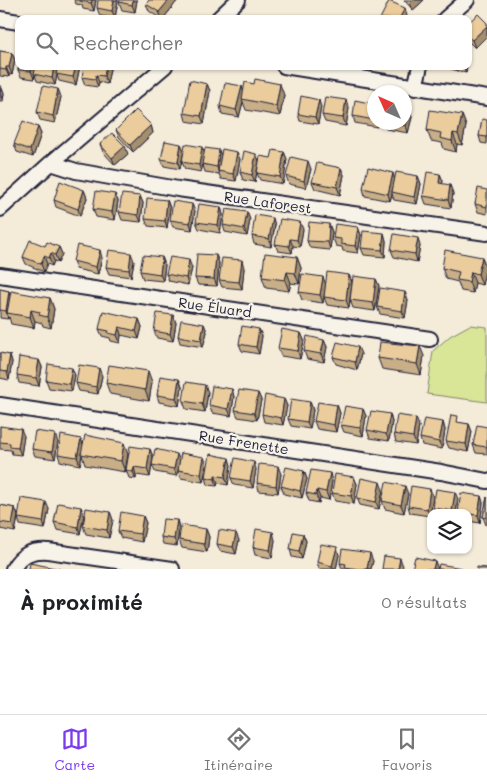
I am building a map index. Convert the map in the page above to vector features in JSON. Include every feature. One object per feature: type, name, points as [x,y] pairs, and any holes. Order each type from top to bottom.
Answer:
[{"type":"street","points":[[222,15],[238,0]]},
{"type":"street","points":[[450,15],[467,0]]},
{"type":"street","points":[[0,19],[15,21]]},
{"type":"street","points":[[0,210],[51,163],[160,70]]},
{"type":"street","points":[[308,70],[487,98]]},
{"type":"street","points":[[415,88],[419,70]]},
{"type":"street","name":"Rue Laforest","points":[[51,163],[76,171],[178,189],[487,233]]},
{"type":"street","name":"Rue Éluard","points":[[0,275],[430,339]]},
{"type":"street","name":"Rue Frenette","points":[[0,405],[441,472],[487,481]]},
{"type":"street","points":[[13,569],[22,557],[34,550],[172,569]]},
{"type":"street","points":[[0,568],[5,569]]},
{"type":"green space","points":[[470,325],[487,327],[487,402],[427,394],[433,351],[450,336]]},
{"type":"building","points":[[80,0],[92,0],[91,3]]},
{"type":"building","points":[[98,0],[114,0],[112,11],[97,8]]},
{"type":"building","points":[[120,0],[133,0],[132,5],[119,2]]},
{"type":"building","points":[[149,0],[169,0],[159,12],[146,4]]},
{"type":"building","points":[[389,1],[405,8],[401,15],[382,15]]},
{"type":"building","points":[[478,14],[487,23],[487,26],[472,40],[472,19]]},
{"type":"building","points":[[0,51],[12,53],[9,67],[6,67],[6,70],[0,69]]},
{"type":"building","points":[[35,70],[53,70],[52,78],[34,74]]},
{"type":"building","points":[[57,70],[75,70],[73,77],[56,74]]},
{"type":"building","points":[[83,70],[105,70],[104,76],[96,75],[95,79],[82,77]]},
{"type":"building","points":[[255,79],[280,84],[276,106],[242,99],[245,82],[254,84]]},
{"type":"building","points":[[190,80],[207,84],[201,116],[184,113]]},
{"type":"building","points":[[225,83],[242,86],[236,110],[220,106]]},
{"type":"building","points":[[43,86],[58,89],[53,116],[37,112]]},
{"type":"building","points":[[301,96],[319,100],[315,117],[298,114]]},
{"type":"building","points":[[325,97],[346,100],[343,118],[322,115]]},
{"type":"building","points":[[355,100],[367,103],[367,119],[353,116]]},
{"type":"building","points":[[136,110],[151,125],[130,145],[116,130]]},
{"type":"building","points":[[430,110],[462,115],[458,134],[453,133],[452,141],[440,138],[441,133],[427,130]]},
{"type":"building","points":[[482,119],[487,120],[487,137],[479,136]]},
{"type":"building","points":[[23,121],[38,127],[30,150],[14,144]]},
{"type":"building","points":[[112,133],[125,146],[112,158],[100,144]]},
{"type":"building","points":[[165,141],[181,144],[178,162],[161,159]]},
{"type":"building","points":[[185,144],[202,147],[199,165],[182,162]]},
{"type":"building","points":[[205,148],[219,150],[217,167],[202,164]]},
{"type":"building","points":[[222,149],[237,152],[233,174],[218,171]]},
{"type":"building","points":[[273,150],[284,152],[280,177],[257,173],[260,156],[271,158]]},
{"type":"building","points":[[244,151],[256,154],[252,175],[240,172]]},
{"type":"building","points":[[291,157],[308,161],[304,181],[286,176]]},
{"type":"building","points":[[317,163],[341,168],[337,187],[312,182]]},
{"type":"building","points":[[368,167],[393,173],[388,194],[363,188]]},
{"type":"building","points":[[396,172],[418,176],[414,197],[392,192]]},
{"type":"building","points":[[427,172],[440,174],[439,183],[450,185],[448,200],[423,196]]},
{"type":"building","points":[[60,181],[84,190],[78,209],[54,200]]},
{"type":"building","points":[[478,188],[487,190],[487,207],[475,204]]},
{"type":"building","points":[[96,191],[115,194],[112,212],[93,209]]},
{"type":"building","points":[[122,194],[140,196],[138,215],[119,212]]},
{"type":"building","points":[[147,198],[167,200],[165,221],[145,219]]},
{"type":"building","points":[[173,201],[192,204],[190,223],[170,220]]},
{"type":"building","points":[[199,204],[221,207],[218,225],[196,222]]},
{"type":"building","points":[[226,209],[247,212],[244,229],[223,225]]},
{"type":"building","points":[[255,215],[273,218],[269,239],[252,236]]},
{"type":"building","points":[[280,219],[300,222],[297,240],[290,239],[289,246],[275,244]]},
{"type":"building","points":[[309,222],[329,224],[328,242],[307,241]]},
{"type":"building","points":[[335,224],[358,227],[355,246],[341,244],[341,239],[333,238]]},
{"type":"building","points":[[363,231],[384,233],[382,250],[361,248]]},
{"type":"building","points":[[394,234],[418,238],[415,254],[391,250]]},
{"type":"building","points":[[30,240],[45,246],[47,242],[59,247],[55,255],[51,253],[49,258],[44,256],[41,264],[23,257]]},
{"type":"building","points":[[77,245],[100,250],[96,267],[73,261]]},
{"type":"building","points":[[109,250],[131,253],[129,270],[106,267]]},
{"type":"building","points":[[445,250],[482,257],[478,274],[471,272],[469,282],[457,280],[459,272],[442,268]]},
{"type":"building","points":[[265,253],[297,257],[295,273],[287,272],[285,280],[262,277]]},
{"type":"building","points":[[197,254],[216,255],[214,279],[195,278]]},
{"type":"building","points":[[143,255],[162,257],[160,274],[140,271]]},
{"type":"building","points":[[170,257],[189,260],[186,278],[166,274]]},
{"type":"building","points":[[222,258],[242,260],[239,282],[219,280]]},
{"type":"building","points":[[327,272],[349,275],[346,300],[324,297]]},
{"type":"building","points":[[302,274],[323,277],[320,295],[299,292]]},
{"type":"building","points":[[353,276],[376,279],[373,303],[350,300]]},
{"type":"building","points":[[380,288],[405,292],[402,311],[377,307]]},
{"type":"building","points":[[0,289],[9,291],[6,311],[0,310]]},
{"type":"building","points":[[11,291],[50,298],[47,317],[39,315],[40,312],[31,310],[30,317],[7,313]]},
{"type":"building","points":[[103,311],[139,319],[136,331],[119,327],[117,335],[99,329]]},
{"type":"building","points":[[157,313],[173,315],[170,334],[154,331]]},
{"type":"building","points":[[181,320],[204,324],[201,340],[178,336]]},
{"type":"building","points":[[242,326],[259,329],[256,347],[239,344]]},
{"type":"building","points":[[282,329],[301,333],[298,351],[278,348]]},
{"type":"building","points":[[307,336],[324,340],[321,354],[304,351]]},
{"type":"building","points":[[337,342],[358,347],[355,362],[333,357]]},
{"type":"building","points":[[380,342],[420,346],[417,364],[378,358]]},
{"type":"building","points":[[0,353],[10,355],[7,372],[0,371]]},
{"type":"building","points":[[19,357],[39,360],[36,378],[17,375]]},
{"type":"building","points":[[48,364],[72,368],[69,384],[46,380]]},
{"type":"building","points":[[79,365],[99,368],[96,387],[76,383]]},
{"type":"building","points":[[109,365],[148,371],[145,390],[106,383]]},
{"type":"building","points":[[160,376],[179,379],[176,398],[157,395]]},
{"type":"building","points":[[186,382],[205,385],[202,404],[183,401]]},
{"type":"building","points":[[212,386],[232,389],[228,409],[209,405]]},
{"type":"building","points":[[239,390],[258,393],[254,413],[235,410]]},
{"type":"building","points":[[265,395],[284,399],[281,418],[262,414]]},
{"type":"building","points":[[291,399],[310,402],[307,422],[288,419]]},
{"type":"building","points":[[318,402],[337,405],[334,425],[314,421]]},
{"type":"building","points":[[345,406],[363,409],[360,428],[341,425]]},
{"type":"building","points":[[371,411],[390,414],[386,434],[367,430]]},
{"type":"building","points":[[397,415],[416,418],[413,437],[394,434]]},
{"type":"building","points":[[451,415],[458,416],[457,422],[469,424],[466,444],[446,441]]},
{"type":"building","points":[[424,419],[443,422],[439,442],[420,438]]},
{"type":"building","points":[[477,425],[487,427],[487,447],[473,445]]},
{"type":"building","points":[[0,426],[21,429],[18,448],[10,447],[10,443],[0,442]]},
{"type":"building","points":[[35,431],[55,434],[52,452],[32,449]]},
{"type":"building","points":[[61,435],[81,439],[77,457],[58,454]]},
{"type":"building","points":[[85,435],[124,443],[121,461],[81,454]]},
{"type":"building","points":[[130,446],[150,449],[147,469],[134,467],[133,472],[126,470]]},
{"type":"building","points":[[155,449],[177,454],[174,469],[152,465]]},
{"type":"building","points":[[181,453],[204,457],[201,474],[178,470]]},
{"type":"building","points":[[210,454],[229,458],[225,477],[215,475],[215,479],[206,477]]},
{"type":"building","points":[[235,458],[254,462],[250,481],[231,478]]},
{"type":"building","points":[[259,464],[278,466],[276,486],[257,483]]},
{"type":"building","points":[[286,467],[304,471],[300,491],[281,486]]},
{"type":"building","points":[[311,470],[330,473],[326,492],[317,490],[316,495],[306,493]]},
{"type":"building","points":[[335,474],[354,477],[351,496],[332,493]]},
{"type":"building","points":[[361,478],[380,482],[376,502],[357,498]]},
{"type":"building","points":[[386,482],[405,486],[401,505],[382,501]]},
{"type":"building","points":[[411,486],[430,489],[427,509],[408,506]]},
{"type":"building","points":[[436,489],[455,492],[452,509],[433,508]]},
{"type":"building","points":[[461,493],[481,496],[478,515],[472,514],[472,509],[458,509]]},
{"type":"building","points":[[487,497],[487,518],[483,517]]},
{"type":"building","points":[[21,498],[46,502],[43,522],[18,518]]},
{"type":"building","points":[[58,503],[81,507],[78,527],[54,522]]},
{"type":"building","points":[[0,505],[15,508],[12,524],[0,522]]},
{"type":"building","points":[[86,508],[110,512],[107,530],[83,526]]},
{"type":"building","points":[[121,512],[143,516],[140,534],[118,531]]},
{"type":"building","points":[[163,519],[177,520],[174,539],[161,537]]},
{"type":"building","points":[[181,525],[206,529],[204,544],[179,540]]},
{"type":"building","points":[[256,529],[273,532],[270,550],[253,547]]},
{"type":"building","points":[[219,530],[236,533],[233,547],[217,544]]},
{"type":"building","points":[[293,532],[303,534],[299,551],[290,549]]},
{"type":"building","points":[[321,544],[337,547],[332,566],[317,562]]},
{"type":"building","points":[[342,549],[370,553],[367,569],[345,567],[346,564],[340,563]]},
{"type":"building","points":[[384,556],[400,558],[398,569],[382,569]]},
{"type":"building","points":[[415,557],[435,561],[433,569],[412,569]]},
{"type":"building","points":[[30,563],[60,569],[29,569]]},
{"type":"building","points":[[439,564],[462,568],[462,569],[438,569]]}]
